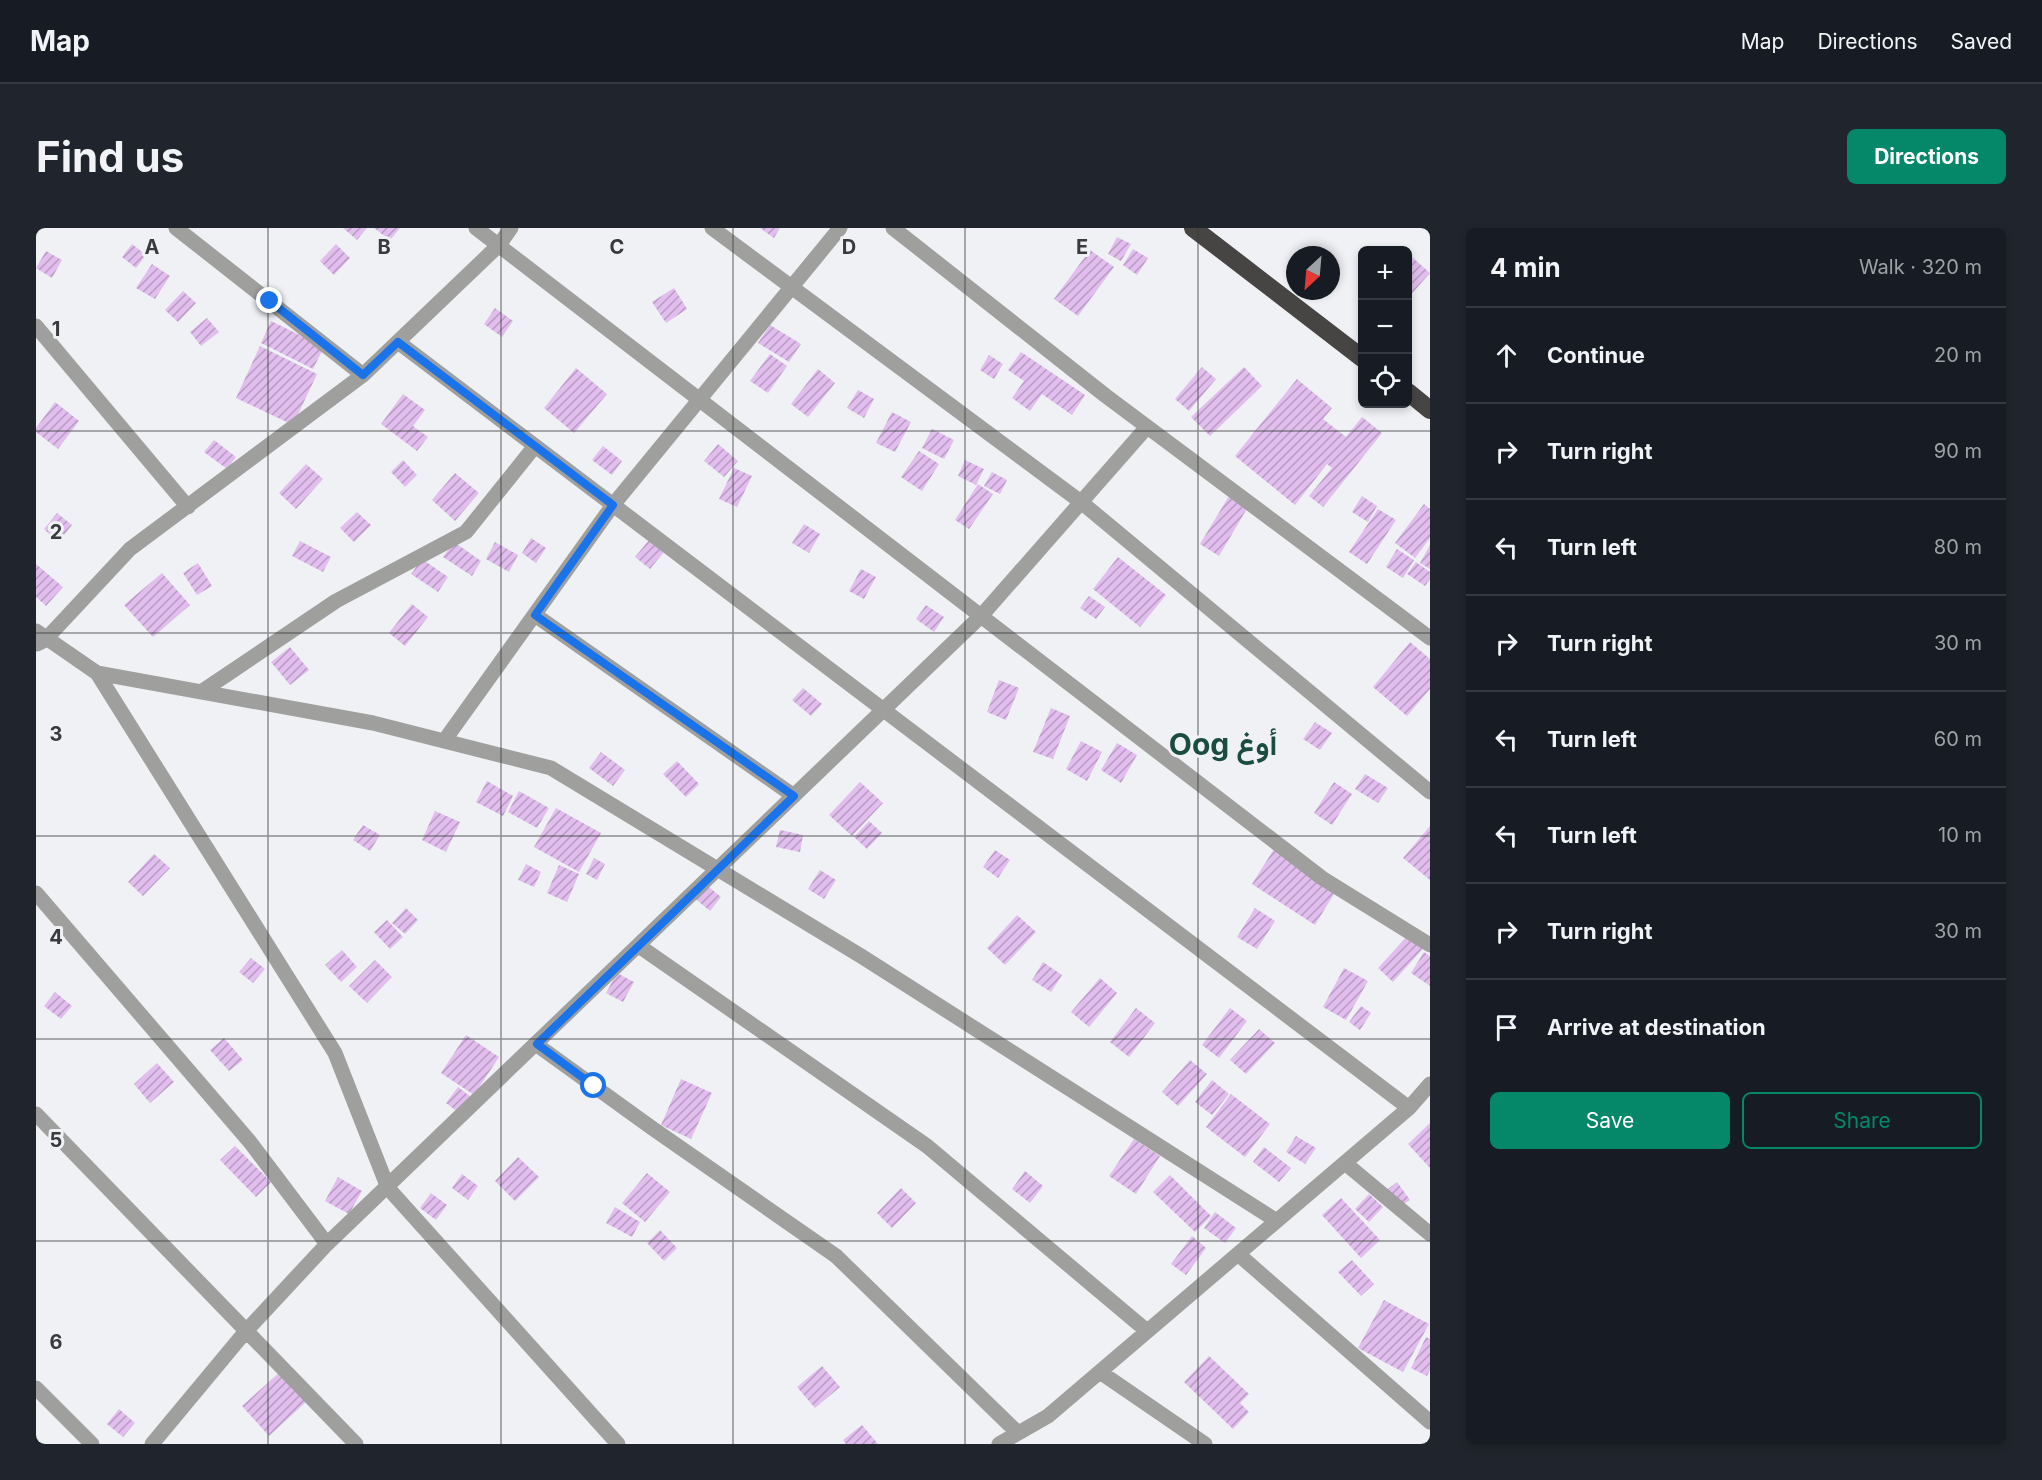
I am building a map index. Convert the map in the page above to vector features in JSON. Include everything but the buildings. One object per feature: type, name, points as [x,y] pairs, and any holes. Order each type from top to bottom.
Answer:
[{"type":"highway","points":[[1193,228],[1358,355]]},
{"type":"highway","points":[[1412,396],[1430,410]]},
{"type":"street","points":[[176,228],[363,375]]},
{"type":"street","points":[[476,228],[1322,878],[1430,945]]},
{"type":"street","points":[[511,228],[499,245],[363,375],[130,549],[39,639],[97,673],[373,723],[551,768],[861,957],[1277,1221]]},
{"type":"street","points":[[712,228],[1081,502],[1430,792]]},
{"type":"street","points":[[444,741],[613,505],[840,228]]},
{"type":"street","points":[[893,228],[1147,427],[1430,638]]},
{"type":"street","points":[[36,326],[188,507]]},
{"type":"street","points":[[398,342],[1409,1108]]},
{"type":"street","points":[[152,1444],[246,1331],[327,1244],[388,1188],[982,615],[1147,427]]},
{"type":"street","points":[[201,692],[336,601],[466,532],[535,446]]},
{"type":"street","points":[[535,615],[794,796]]},
{"type":"street","points":[[97,673],[336,1053],[388,1188],[618,1444]]},
{"type":"street","points":[[36,893],[250,1142],[327,1244]]},
{"type":"street","points":[[639,946],[927,1146],[1147,1331]]},
{"type":"street","points":[[537,1044],[652,1128],[836,1256],[1018,1433]]},
{"type":"street","points":[[999,1444],[1048,1416],[1409,1108],[1430,1084]]},
{"type":"street","points":[[36,1114],[356,1444]]},
{"type":"street","points":[[1345,1163],[1430,1234]]},
{"type":"street","points":[[1238,1254],[1430,1422]]},
{"type":"street","points":[[1100,1372],[1205,1444]]},
{"type":"street","points":[[36,1388],[92,1444]]},
{"type":"district","name":"Oog أوغ","points":[[1223,744]]},
{"type":"route","points":[[270,301],[363,375],[398,342],[613,505],[535,615],[794,796],[537,1044],[594,1086]]}]
